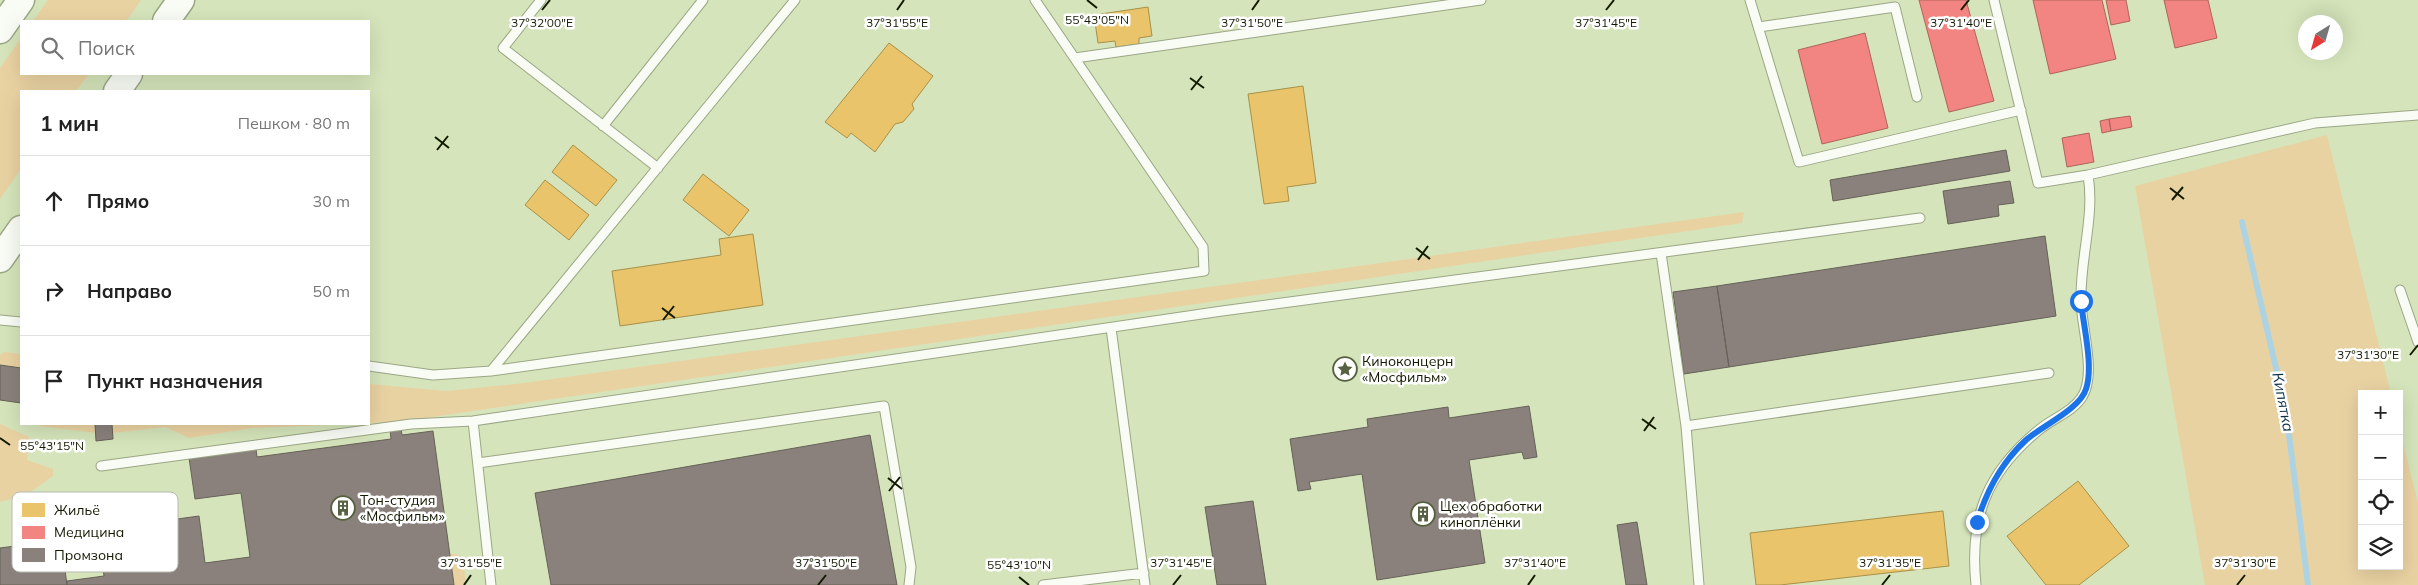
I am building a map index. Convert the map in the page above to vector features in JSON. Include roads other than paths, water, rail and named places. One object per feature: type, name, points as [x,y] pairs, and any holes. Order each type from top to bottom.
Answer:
[{"type":"main road","points":[[0,30],[21,0]]},
{"type":"main road","points":[[167,20],[181,0]]},
{"type":"main road","points":[[118,90],[128,75]]},
{"type":"main road","points":[[0,259],[20,229]]},
{"type":"lane","points":[[541,0],[503,48],[658,168]]},
{"type":"lane","points":[[603,126],[703,0]]},
{"type":"lane","points":[[491,371],[795,0]]},
{"type":"lane","points":[[370,366],[433,374],[491,371],[1204,271],[1203,247],[1035,0]]},
{"type":"lane","points":[[1075,58],[1481,0]]},
{"type":"lane","points":[[1750,0],[1799,162],[2020,110]]},
{"type":"lane","points":[[1994,0],[2038,183],[2088,175],[2314,123],[2418,115]]},
{"type":"lane","points":[[1759,27],[1895,7],[1917,97]]},
{"type":"lane","points":[[1976,585],[1974,538],[1977,522],[1989,488],[2013,454],[2044,426],[2076,404],[2086,388],[2089,371],[2081,301],[2082,260],[2091,192],[2088,175]]},
{"type":"lane","points":[[101,466],[411,424],[473,421],[1111,328],[1920,218]]},
{"type":"lane","points":[[1661,253],[1686,426],[1699,585]]},
{"type":"lane","points":[[2400,290],[2418,342]]},
{"type":"lane","points":[[0,320],[20,322]]},
{"type":"lane","points":[[1111,328],[1146,585]]},
{"type":"lane","points":[[1686,426],[2049,374]]},
{"type":"lane","points":[[478,464],[884,406],[911,567],[909,585]]},
{"type":"lane","points":[[473,421],[491,585]]},
{"type":"lane","points":[[1043,585],[1144,572]]},
{"type":"waterway","name":"Кипятка","points":[[2242,222],[2286,411],[2308,585]]},
{"type":"place","name":"Киноконцерн «Мосфильм»","points":[[1345,369]]},
{"type":"place","name":"Тон-студия «Мосфильм»","points":[[343,508]]},
{"type":"place","name":"Цех обработки киноплёнки","points":[[1423,514]]}]
